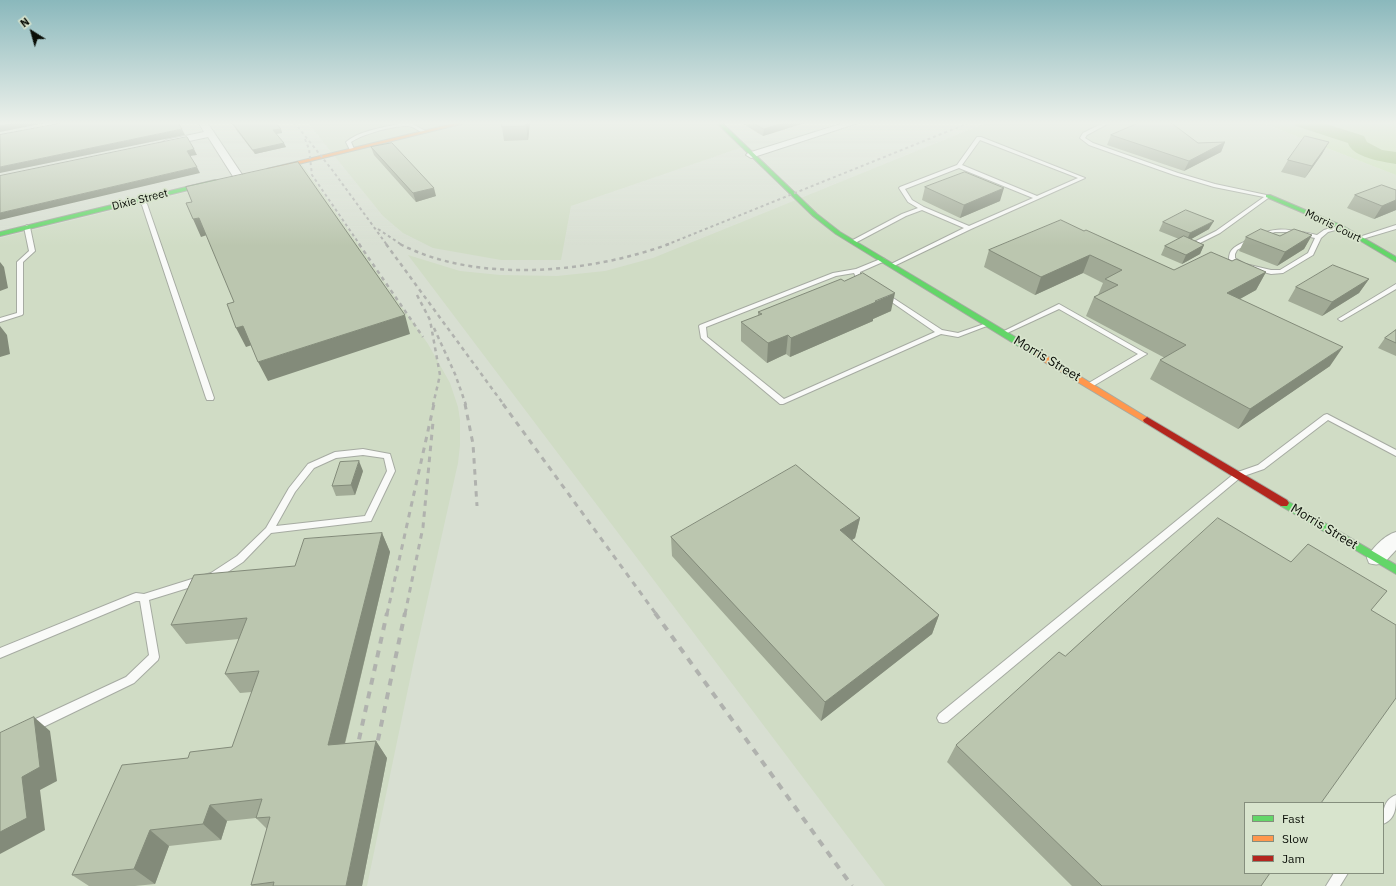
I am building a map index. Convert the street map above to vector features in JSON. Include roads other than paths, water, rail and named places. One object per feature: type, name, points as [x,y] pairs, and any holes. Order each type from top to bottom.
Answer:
[{"type":"street","points":[[226,163],[234,177]]},
{"type":"street","points":[[261,171],[294,163]]},
{"type":"street","name":"Morris Street","points":[[760,163],[815,215],[853,242],[1396,570]]},
{"type":"street","name":"Dixie Street","points":[[0,234],[234,177]]},
{"type":"street","name":"Morris Court","points":[[1268,196],[1341,227],[1396,260]]},
{"type":"street","points":[[1376,558],[1396,539]]},
{"type":"lane","points":[[961,163],[959,166],[902,188],[910,201],[922,208],[969,228]]},
{"type":"lane","points":[[892,265],[969,228],[1082,178],[1044,163]]},
{"type":"lane","points":[[1146,163],[1214,185],[1268,196]]},
{"type":"lane","points":[[959,166],[1036,198]]},
{"type":"lane","points":[[1192,245],[1218,232],[1268,196]]},
{"type":"lane","points":[[140,200],[144,204],[210,398]]},
{"type":"lane","points":[[853,242],[904,215],[922,208]]},
{"type":"lane","points":[[0,320],[20,314],[20,262],[32,251],[28,227]]},
{"type":"lane","points":[[1318,237],[1294,232],[1268,232],[1235,249],[1232,254],[1232,259],[1242,265],[1271,272],[1281,272],[1311,254],[1318,237],[1326,232],[1341,227]]},
{"type":"lane","points":[[1359,238],[1396,227]]},
{"type":"lane","points":[[883,260],[857,271],[835,274],[702,326],[704,338],[783,402],[940,332]]},
{"type":"lane","points":[[857,271],[859,279],[865,283]]},
{"type":"lane","points":[[1341,320],[1396,286]]},
{"type":"lane","points":[[878,291],[940,332],[958,335],[989,324]]},
{"type":"lane","points":[[1003,333],[1059,306],[1144,354],[1090,386]]},
{"type":"lane","points":[[943,718],[1238,475],[1262,467],[1326,417],[1396,453]]},
{"type":"lane","points":[[0,653],[136,597],[144,598],[214,576],[240,559],[269,530],[292,490],[311,466],[335,455],[363,452],[386,456],[391,471],[368,519],[269,530]]},
{"type":"lane","points":[[21,732],[130,680],[154,657],[144,598]]},
{"type":"lane","points":[[1384,817],[1396,801]]},
{"type":"lane","points":[[1332,886],[1341,874]]},
{"type":"railway","points":[[311,163],[312,175],[360,245]]},
{"type":"railway","points":[[327,163],[387,245]]},
{"type":"railway","points":[[666,245],[868,163]]},
{"type":"railway","points":[[378,229],[401,245]]},
{"type":"railway","points":[[359,244],[423,337]]},
{"type":"railway","points":[[386,244],[504,405]]},
{"type":"railway","points":[[401,245],[430,257],[463,265],[498,269],[534,270],[604,262],[638,254],[666,245]]},
{"type":"railway","points":[[417,295],[430,320],[440,375],[433,405]]},
{"type":"railway","points":[[434,328],[455,374],[466,405]]},
{"type":"railway","points":[[387,614],[434,404]]},
{"type":"railway","points":[[465,404],[473,444],[477,506]]},
{"type":"railway","points":[[503,404],[656,614]]},
{"type":"railway","points":[[405,614],[423,527],[433,422]]},
{"type":"railway","points":[[356,753],[387,613]]},
{"type":"railway","points":[[375,754],[405,613]]},
{"type":"railway","points":[[655,613],[852,886]]}]
